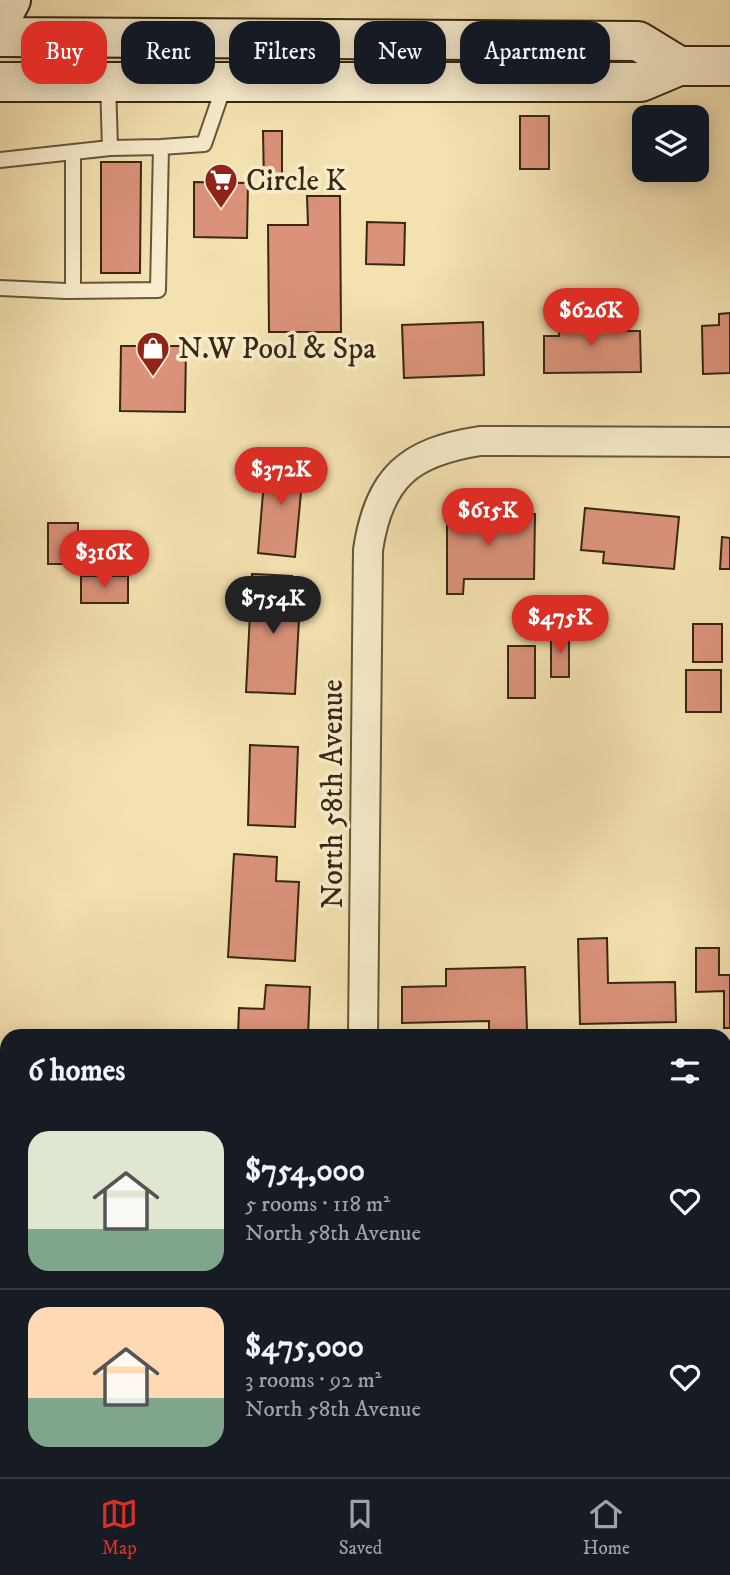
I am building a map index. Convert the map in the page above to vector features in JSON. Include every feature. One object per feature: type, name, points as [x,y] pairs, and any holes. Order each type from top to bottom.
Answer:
[{"type":"main road","points":[[0,21],[11,0]]},
{"type":"main road","points":[[0,37],[638,41],[679,66]]},
{"type":"main road","points":[[0,82],[641,82],[679,66],[730,66]]},
{"type":"street","name":"North 58th Avenue","points":[[363,1029],[368,550],[372,520],[397,475],[425,454],[452,445],[481,441],[730,442]]},
{"type":"lane","points":[[108,81],[110,148]]},
{"type":"lane","points":[[0,160],[110,148],[204,144],[225,81]]},
{"type":"lane","points":[[0,288],[158,290],[161,147]]},
{"type":"lane","points":[[74,152],[74,291]]},
{"type":"building","points":[[520,116],[549,116],[549,169],[520,169]]},
{"type":"building","points":[[263,131],[282,131],[282,185],[264,185]]},
{"type":"building","points":[[101,162],[141,162],[140,273],[101,273]]},
{"type":"building","name":"Circle K","points":[[194,182],[248,183],[247,238],[194,237]]},
{"type":"building","points":[[307,196],[340,196],[341,332],[269,332],[268,225],[308,225]]},
{"type":"building","points":[[367,222],[405,223],[404,265],[366,264]]},
{"type":"building","points":[[730,313],[730,373],[703,374],[702,326],[719,325],[719,314]]},
{"type":"building","points":[[596,315],[596,331],[640,331],[641,372],[544,373],[544,336],[559,336],[559,316]]},
{"type":"building","points":[[483,322],[484,375],[404,378],[402,325]]},
{"type":"building","name":"N.W Pool & Spa","points":[[121,346],[186,346],[185,412],[120,411]]},
{"type":"building","points":[[266,457],[304,460],[295,557],[258,553]]},
{"type":"building","points":[[447,507],[485,508],[485,525],[509,526],[509,514],[535,514],[534,579],[464,579],[463,594],[447,594]]},
{"type":"building","points":[[585,508],[679,517],[674,569],[603,563],[604,552],[581,550]]},
{"type":"building","points":[[48,523],[78,523],[78,564],[48,564]]},
{"type":"building","points":[[722,537],[730,538],[730,569],[720,569]]},
{"type":"building","points":[[252,574],[292,576],[290,600],[300,600],[295,694],[246,692]]},
{"type":"building","points":[[81,576],[128,576],[128,603],[81,603]]},
{"type":"building","points":[[693,624],[722,624],[722,662],[693,662]]},
{"type":"building","points":[[551,633],[569,633],[569,677],[551,677]]},
{"type":"building","points":[[508,646],[535,646],[535,698],[508,698]]},
{"type":"building","points":[[686,670],[721,670],[721,712],[686,712]]},
{"type":"building","points":[[250,745],[298,747],[295,827],[248,825]]},
{"type":"building","points":[[234,854],[277,857],[276,881],[299,882],[295,961],[228,957]]},
{"type":"building","points":[[607,938],[608,983],[675,982],[676,1022],[580,1024],[578,939]]},
{"type":"building","points":[[696,948],[719,948],[719,975],[730,975],[730,1028],[724,1028],[724,991],[696,992]]},
{"type":"building","points":[[525,967],[527,1029],[489,1029],[489,1021],[402,1023],[402,987],[446,986],[446,969]]},
{"type":"building","points":[[266,985],[310,987],[308,1029],[238,1029],[239,1008],[264,1009]]},
{"type":"place","name":"Circle K","points":[[221,210]]},
{"type":"place","name":"N.W Pool & Spa","points":[[153,378]]}]
